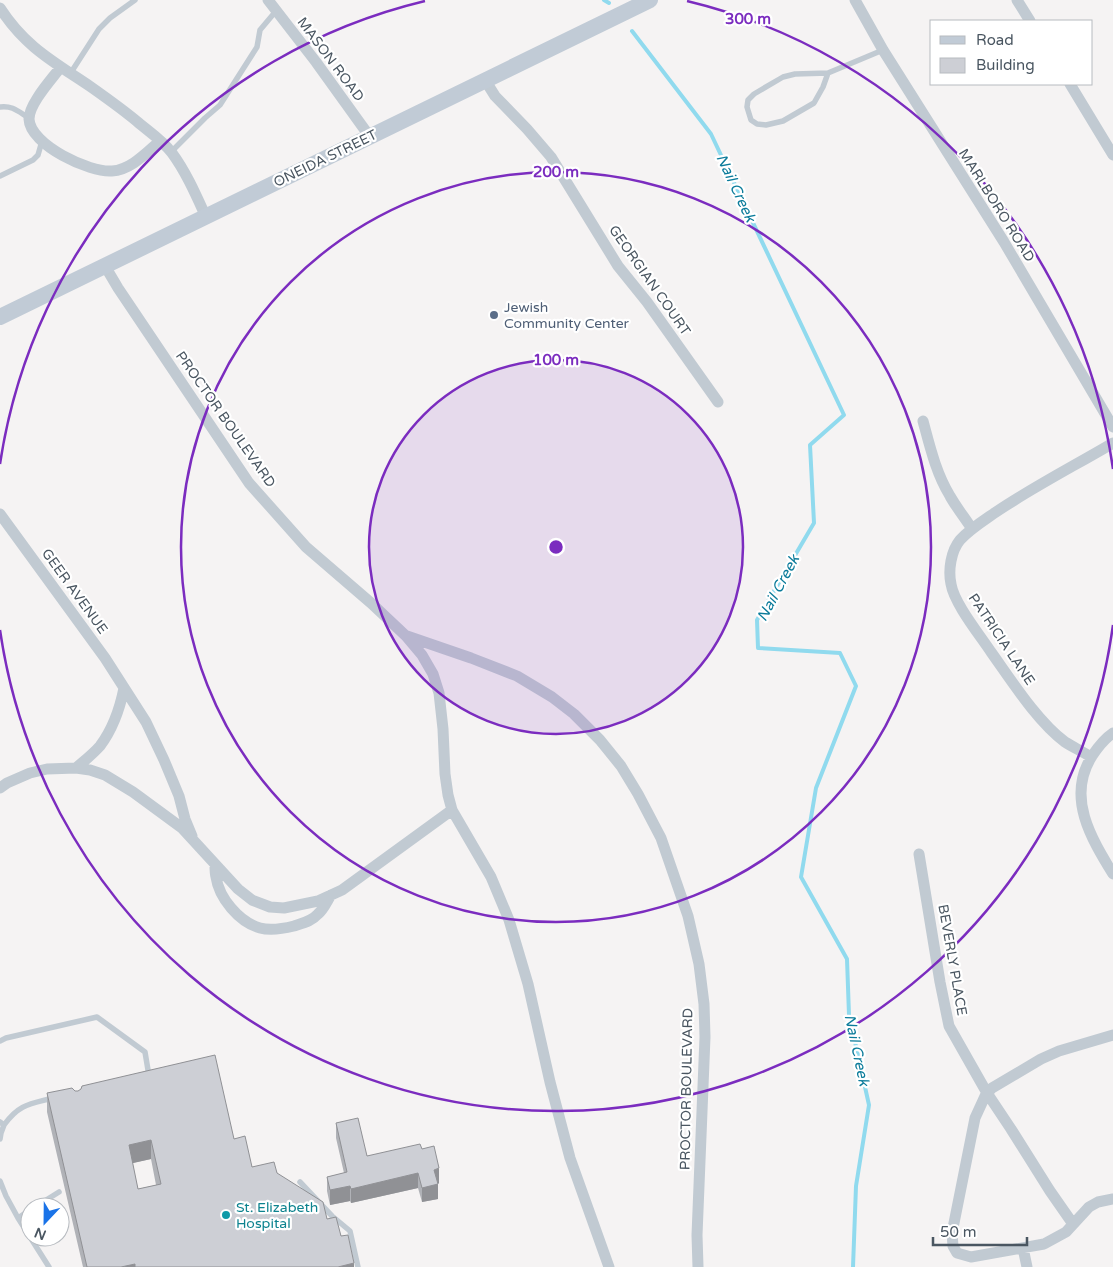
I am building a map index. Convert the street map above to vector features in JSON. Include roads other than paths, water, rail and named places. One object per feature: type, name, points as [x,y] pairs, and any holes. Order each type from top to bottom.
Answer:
[{"type":"street","name":"MASON ROAD","points":[[268,0],[370,137]]},
{"type":"street","name":"ONEIDA STREET","points":[[0,317],[650,0]]},
{"type":"street","name":"MARLBORO ROAD","points":[[855,0],[883,50],[1004,242],[1113,427]]},
{"type":"street","points":[[1017,0],[1029,20]]},
{"type":"street","points":[[0,8],[21,36],[38,52],[93,88],[128,114],[171,152],[193,189],[206,217]]},
{"type":"street","points":[[66,71],[33,104],[29,118],[35,134],[48,146],[69,160],[96,170],[112,171],[131,164],[160,141]]},
{"type":"street","name":"GEORGIAN COURT","points":[[485,80],[495,96],[551,157],[618,266],[647,302],[718,402]]},
{"type":"street","points":[[1071,85],[1113,155]]},
{"type":"street","name":"PROCTOR BOULEVARD","points":[[105,266],[249,483],[306,547],[372,603],[406,636],[422,655],[432,674],[439,693],[445,774],[452,810],[491,877],[509,920],[528,984],[550,1082],[570,1158],[608,1267]]},
{"type":"street","points":[[923,421],[939,474],[950,496],[972,529]]},
{"type":"street","name":"PATRICIA LANE","points":[[1091,757],[1065,741],[1043,721],[1011,680],[954,594],[950,582],[951,560],[959,542],[972,529],[1012,501],[1113,443]]},
{"type":"street","name":"GEER AVENUE","points":[[0,514],[105,658],[146,722],[179,796],[194,842]]},
{"type":"street","name":"PROCTOR BOULEVARD","points":[[406,636],[517,676],[552,697],[574,714],[600,740],[621,766],[661,838],[688,916],[700,964],[704,1004],[705,1037],[697,1235],[698,1267]]},
{"type":"street","points":[[76,768],[100,747],[114,722],[122,701],[124,688]]},
{"type":"street","points":[[1113,733],[1098,747],[1087,763],[1080,795],[1082,808],[1094,843],[1113,874]]},
{"type":"street","points":[[0,788],[30,773],[47,769],[76,768],[105,775],[133,792],[182,828],[238,889],[252,900],[270,907],[284,908],[318,901],[342,890],[452,810]]},
{"type":"street","name":"BEVERLY PLACE","points":[[919,854],[949,1026],[987,1093],[1072,1224]]},
{"type":"street","points":[[215,865],[218,887],[228,904],[248,923],[261,928],[284,929],[310,920],[317,916],[331,895]]},
{"type":"street","points":[[1113,1035],[1059,1051],[1041,1059],[992,1088],[987,1093],[975,1118],[952,1233],[953,1246],[957,1253],[971,1257],[1044,1244],[1066,1232],[1089,1207],[1098,1202],[1113,1199]]},
{"type":"street","points":[[1023,1248],[1027,1267]]},
{"type":"lane","points":[[66,71],[99,29],[110,18],[136,0]]},
{"type":"lane","points":[[171,152],[220,105],[257,47],[260,30],[276,11]]},
{"type":"lane","points":[[828,73],[814,103],[783,121],[766,125],[757,124],[751,120],[747,107],[748,100],[754,94],[783,77],[794,74],[828,73],[883,50]]},
{"type":"lane","points":[[0,107],[14,108],[29,118]]},
{"type":"lane","points":[[0,176],[33,160],[38,155],[42,141]]},
{"type":"lane","points":[[0,1041],[97,1017],[145,1052],[150,1075],[140,1078]]},
{"type":"lane","points":[[0,1139],[2,1124],[16,1111],[23,1106],[56,1098]]},
{"type":"lane","points":[[0,1181],[18,1218],[49,1267]]},
{"type":"lane","points":[[300,1182],[332,1216],[350,1231],[358,1267]]},
{"type":"lane","points":[[51,1197],[59,1192]]},
{"type":"waterway","name":"Nail Creek","points":[[604,0],[609,3]]},
{"type":"waterway","name":"Nail Creek","points":[[632,31],[711,134],[844,415],[810,445],[814,523],[757,620],[758,648],[840,653],[856,686],[816,788],[801,877],[847,959],[849,1015],[869,1105],[856,1186],[853,1267]]},
{"type":"place","name":"Jewish Community Center","points":[[494,315]]},
{"type":"place","name":"St. Elizabeth Hospital","points":[[226,1215]]}]
